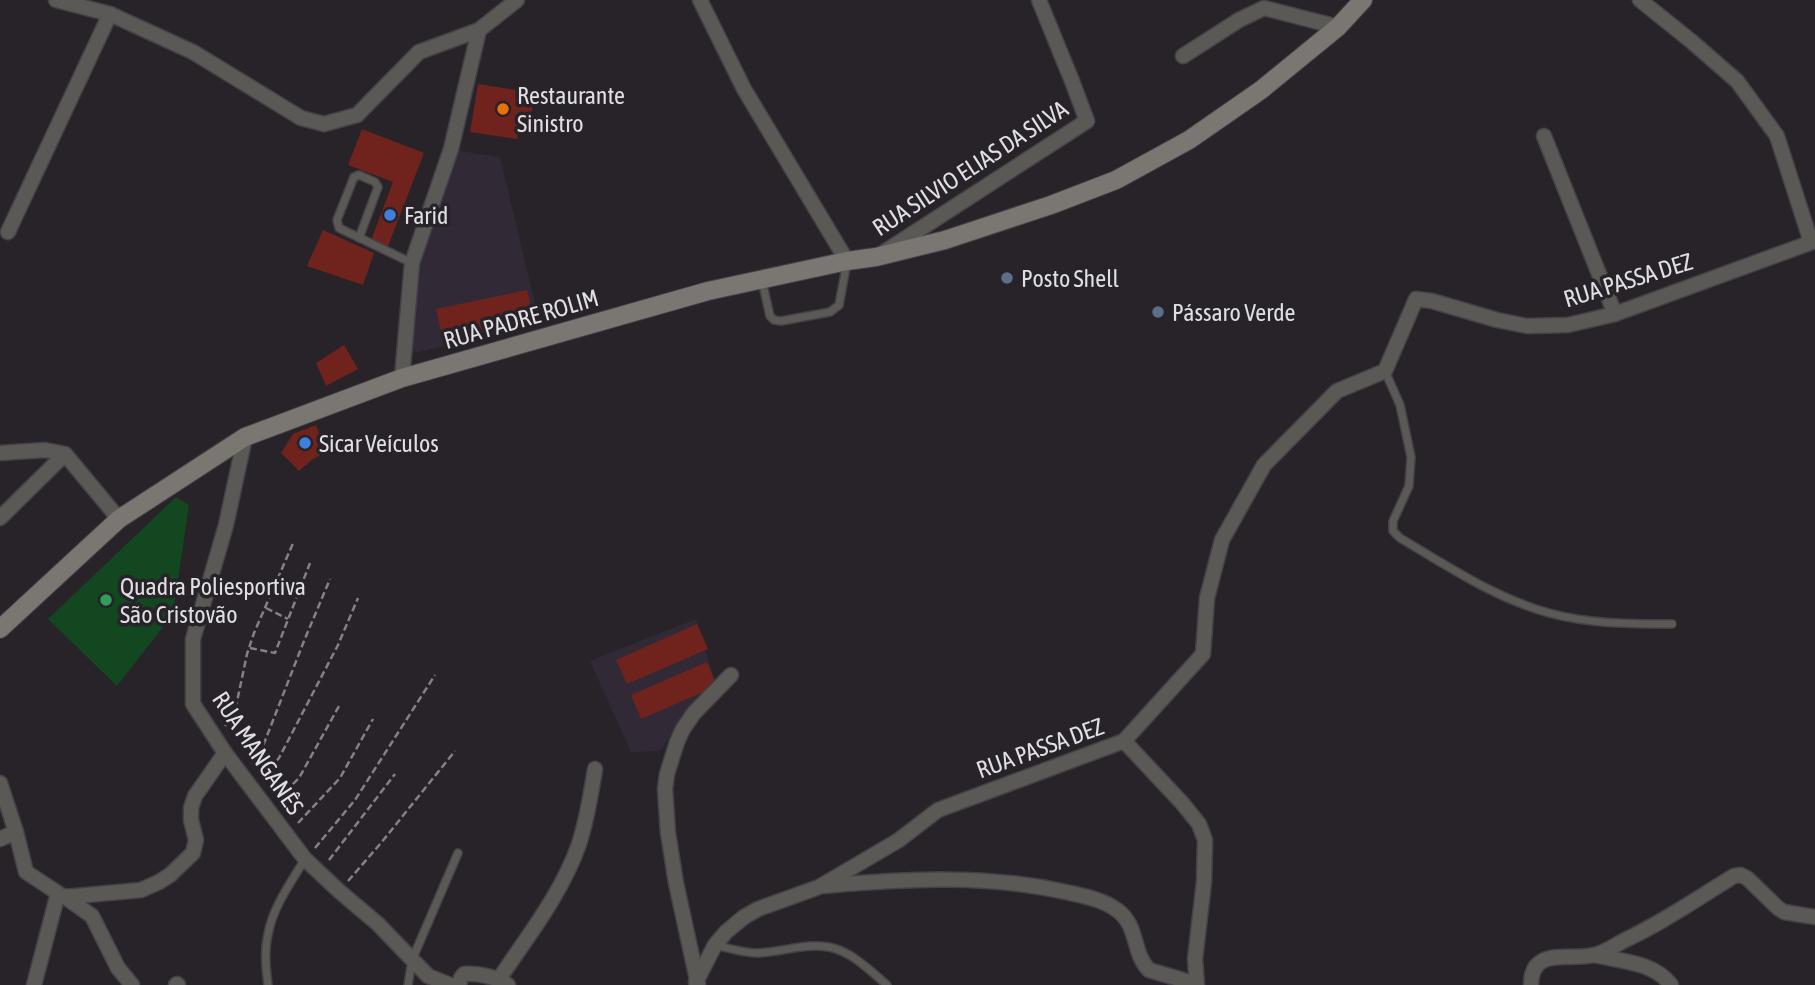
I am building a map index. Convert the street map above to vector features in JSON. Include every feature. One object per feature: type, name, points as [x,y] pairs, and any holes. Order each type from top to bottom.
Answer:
[{"type":"main road","name":"RUA PADRE ROLIM","points":[[0,629],[119,520],[245,437],[402,378],[708,291],[876,257],[945,240],[1116,180],[1189,140],[1261,90],[1338,27],[1363,0]]},
{"type":"street","points":[[56,0],[110,14],[193,52],[300,118],[324,124],[357,115],[419,52],[479,30],[517,0]]},
{"type":"street","points":[[700,0],[744,89],[847,261]]},
{"type":"street","name":"RUA SILVIO ELIAS DA SILVA","points":[[876,257],[1087,121],[1039,0]]},
{"type":"street","points":[[1640,0],[1737,81],[1777,136],[1813,242]]},
{"type":"street","points":[[1183,55],[1268,4],[1338,27]]},
{"type":"street","points":[[8,232],[110,14]]},
{"type":"street","points":[[402,378],[412,263],[452,149],[479,30]]},
{"type":"street","points":[[1544,136],[1615,314]]},
{"type":"street","name":"RUA PASSA DEZ","points":[[698,983],[715,945],[726,932],[758,909],[819,887],[899,840],[938,810],[1124,741],[1203,654],[1207,598],[1222,540],[1264,465],[1337,391],[1385,371],[1416,299],[1527,326],[1569,325],[1615,314],[1813,242]]},
{"type":"street","name":"RUA MANGANÊS","points":[[245,437],[226,525],[193,639],[193,704],[241,775],[306,859],[378,924],[428,976],[450,985]]},
{"type":"street","points":[[0,453],[44,450],[65,454],[119,520]]},
{"type":"street","points":[[0,518],[65,454]]},
{"type":"street","points":[[698,983],[676,883],[668,833],[665,789],[670,763],[682,729],[731,675]]},
{"type":"street","points":[[819,887],[902,879],[989,880],[1091,898],[1115,908],[1124,916],[1149,970],[1196,985],[1195,960],[1205,840],[1199,824],[1191,814],[1124,741]]},
{"type":"street","points":[[62,895],[141,890],[170,875],[193,853],[196,841],[191,808],[195,796],[225,753]]},
{"type":"street","points":[[459,985],[464,974],[503,982],[572,862],[586,821],[595,769]]},
{"type":"street","points":[[0,783],[26,872],[92,916],[118,968],[132,985]]},
{"type":"street","points":[[0,839],[16,832]]},
{"type":"street","points":[[1594,955],[1640,933],[1734,876],[1747,878],[1784,912],[1815,917]]},
{"type":"street","points":[[34,985],[62,895]]},
{"type":"street","points":[[1531,985],[1534,968],[1542,960],[1594,955],[1649,968],[1665,977],[1671,985]]},
{"type":"lane","points":[[359,238],[378,187],[376,182],[359,175],[354,177],[337,223],[340,228],[359,238],[412,263]]},
{"type":"lane","points":[[761,280],[770,316],[774,320],[830,312],[839,305],[847,261]]},
{"type":"lane","points":[[1385,371],[1400,405],[1411,457],[1409,486],[1392,521],[1393,531],[1400,538],[1475,582],[1505,597],[1549,613],[1600,622],[1672,624]]},
{"type":"lane","points":[[408,985],[412,960],[458,853]]},
{"type":"lane","points":[[268,985],[268,931],[281,900],[306,859]]},
{"type":"lane","points":[[715,945],[755,953],[802,947],[828,947],[851,957],[887,985]]},
{"type":"path","points":[[215,737],[234,716],[249,648],[294,541]]},
{"type":"path","points":[[249,648],[275,653],[310,563]]},
{"type":"path","points":[[241,775],[263,746],[330,579]]},
{"type":"path","points":[[253,790],[279,758],[338,645],[358,598]]},
{"type":"path","points":[[265,607],[288,619]]},
{"type":"path","points":[[306,859],[355,800],[435,676]]},
{"type":"path","points":[[267,809],[299,778],[340,706]]},
{"type":"path","points":[[286,836],[340,778],[373,719]]},
{"type":"path","points":[[339,891],[455,751]]},
{"type":"path","points":[[319,872],[396,774]]},
{"type":"shaded area","points":[[447,149],[500,157],[540,324],[418,352],[408,351],[402,338]]},
{"type":"shaded area","points":[[696,619],[717,689],[677,726],[660,751],[631,752],[590,661]]},
{"type":"green space","points":[[176,497],[189,505],[173,614],[117,686],[48,619]]},
{"type":"building","name":"Restaurante Sinistro","points":[[478,84],[535,93],[529,126],[519,124],[517,139],[470,132]]},
{"type":"building","name":"Farid","points":[[362,129],[424,153],[387,249],[370,243],[393,182],[348,165]]},
{"type":"building","points":[[323,230],[374,253],[363,285],[307,266]]},
{"type":"building","points":[[527,290],[534,320],[443,340],[436,309]]},
{"type":"building","points":[[344,345],[358,369],[326,386],[316,363]]},
{"type":"building","name":"Sicar Veículos","points":[[316,425],[326,452],[299,471],[281,453],[293,434]]},
{"type":"building","points":[[697,624],[708,649],[627,684],[616,660]]},
{"type":"building","points":[[707,662],[717,686],[641,719],[631,695]]},
{"type":"place","name":"Restaurante Sinistro","points":[[503,109]]},
{"type":"place","name":"Farid","points":[[390,215]]},
{"type":"place","name":"Posto Shell","points":[[1007,278]]},
{"type":"place","name":"Pássaro Verde","points":[[1158,312]]},
{"type":"place","name":"Sicar Veículos","points":[[305,443]]},
{"type":"place","name":"Quadra Poliesportiva São Cristovão","points":[[106,600]]}]
